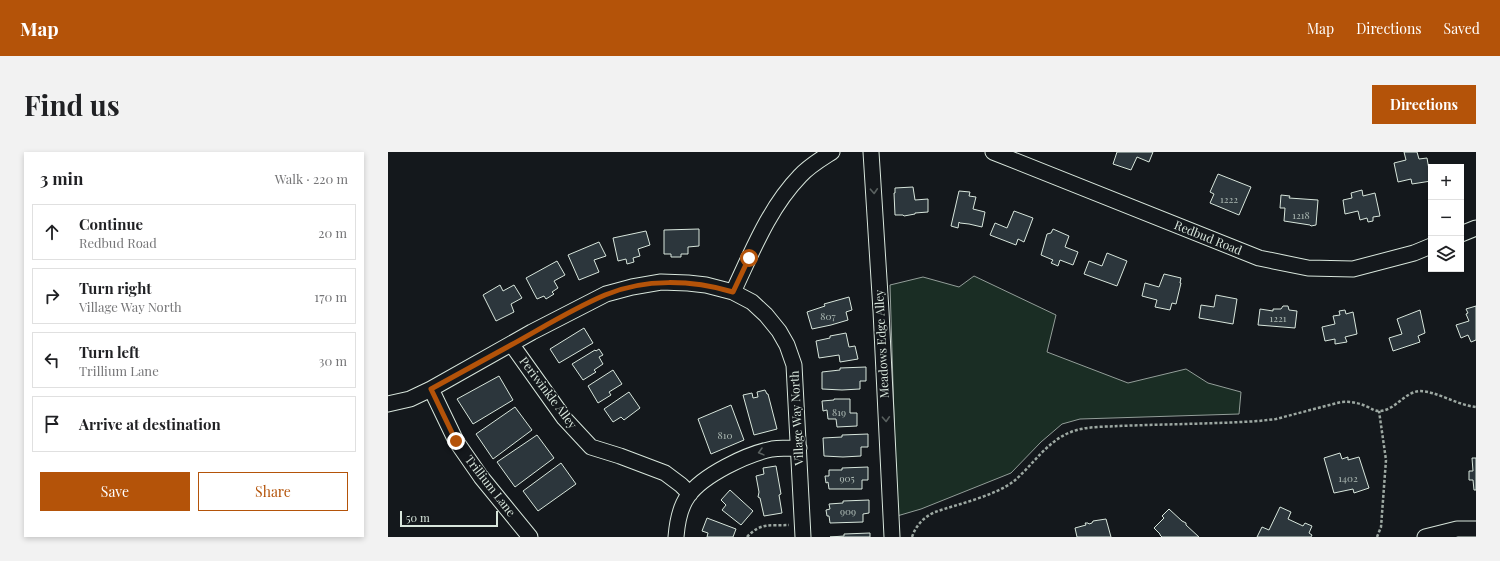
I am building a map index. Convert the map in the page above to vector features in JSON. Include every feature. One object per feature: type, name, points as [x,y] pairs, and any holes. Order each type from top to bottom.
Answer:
[{"type":"street","points":[[733,292],[772,212],[801,174],[818,160],[832,152]]},
{"type":"street","name":"Meadows Edge Alley","points":[[871,152],[881,311],[892,537]]},
{"type":"street","name":"Redbud Road","points":[[993,152],[1259,258],[1308,268],[1353,269],[1414,253],[1428,247]]},
{"type":"street","points":[[1464,233],[1476,228]]},
{"type":"street","name":"Village Way North","points":[[388,404],[410,399],[431,389],[606,294],[632,287],[661,282],[706,285],[733,292],[752,302],[766,315],[787,345],[794,365],[803,537]]},
{"type":"street","name":"Periwinkle Alley","points":[[512,345],[564,418],[591,447],[665,473],[682,485],[690,494]]},
{"type":"street","name":"Trillium Lane","points":[[431,389],[456,441],[481,477],[530,537]]},
{"type":"street","points":[[676,537],[682,509],[690,494],[710,475],[752,454],[771,449],[799,448]]},
{"type":"street","points":[[1426,537],[1457,529],[1476,529]]},
{"type":"path","points":[[912,537],[917,527],[926,516],[1003,488],[1023,472],[1059,437],[1071,431],[1084,428],[1259,421],[1276,419],[1350,401],[1379,411],[1387,410],[1409,394],[1419,391],[1428,392],[1465,406],[1476,407]]},
{"type":"path","points":[[1377,537],[1381,527],[1386,460],[1379,411]]},
{"type":"path","points":[[747,537],[753,530],[760,526],[789,525]]},
{"type":"green space","points":[[974,276],[1056,315],[1047,352],[1128,383],[1186,369],[1208,383],[1241,392],[1239,414],[1080,419],[1062,424],[1041,442],[1011,473],[921,509],[897,516],[890,285],[923,277],[959,287]]},
{"type":"building","points":[[1117,152],[1153,152],[1149,162],[1137,157],[1131,170],[1113,164]]},
{"type":"building","points":[[1404,152],[1417,152],[1419,159],[1427,158],[1428,181],[1412,184],[1411,179],[1398,182],[1394,163],[1406,160]]},
{"type":"building","points":[[1218,174],[1251,187],[1239,215],[1210,203],[1214,194],[1210,192]]},
{"type":"building","points":[[913,187],[915,200],[928,199],[928,212],[904,216],[895,215],[895,188]]},
{"type":"building","points":[[1362,190],[1363,196],[1375,193],[1380,216],[1373,217],[1373,221],[1368,222],[1367,218],[1360,220],[1358,211],[1345,214],[1343,200],[1352,198],[1351,193]]},
{"type":"building","points":[[959,191],[970,192],[969,196],[976,197],[973,209],[985,212],[982,227],[959,222],[958,228],[951,226]]},
{"type":"building","points":[[1281,195],[1290,196],[1289,198],[1318,200],[1316,225],[1311,226],[1284,221],[1285,208],[1280,208]]},
{"type":"building","points":[[1014,211],[1033,218],[1024,242],[1018,239],[1016,245],[990,235],[995,223],[1007,228]]},
{"type":"building","points":[[699,229],[699,246],[688,247],[688,254],[681,254],[681,257],[671,257],[671,254],[664,254],[664,230]]},
{"type":"building","points":[[1053,229],[1069,236],[1065,247],[1078,252],[1073,265],[1060,260],[1058,266],[1051,263],[1053,260],[1041,255],[1047,234],[1051,233]]},
{"type":"building","points":[[646,231],[650,245],[638,249],[640,256],[633,258],[634,262],[627,264],[626,259],[618,261],[613,238]]},
{"type":"building","points":[[599,242],[606,256],[594,260],[599,272],[579,280],[568,255]]},
{"type":"building","points":[[1107,253],[1127,261],[1117,286],[1084,274],[1089,261],[1102,266]]},
{"type":"building","points":[[557,261],[565,275],[554,281],[558,288],[552,292],[554,294],[546,299],[544,296],[537,299],[526,278]]},
{"type":"building","points":[[1164,274],[1181,278],[1176,304],[1172,303],[1170,310],[1155,307],[1157,300],[1142,296],[1145,283],[1159,287]]},
{"type":"building","points":[[500,285],[503,291],[514,285],[522,298],[511,304],[514,312],[496,321],[483,295]]},
{"type":"building","points":[[1216,295],[1237,299],[1233,324],[1199,318],[1201,305],[1214,307]]},
{"type":"building","points":[[849,297],[852,310],[846,312],[848,320],[812,329],[807,312],[825,306],[824,304]]},
{"type":"building","points":[[1283,306],[1288,306],[1289,310],[1297,311],[1295,328],[1258,325],[1260,309],[1273,311],[1273,309],[1281,309]]},
{"type":"building","points":[[1476,306],[1476,340],[1471,342],[1468,335],[1461,338],[1456,325],[1469,321],[1466,314],[1468,313],[1466,309]]},
{"type":"building","points":[[1345,310],[1346,314],[1353,312],[1357,334],[1345,337],[1347,342],[1335,344],[1335,339],[1325,341],[1322,327],[1335,324],[1333,316],[1340,315],[1339,311]]},
{"type":"building","points":[[1420,310],[1425,333],[1418,336],[1420,342],[1393,351],[1389,338],[1402,334],[1397,319]]},
{"type":"building","points":[[584,328],[593,343],[559,363],[550,349]]},
{"type":"building","points":[[846,333],[849,347],[855,346],[858,359],[840,362],[839,355],[819,358],[816,341],[830,338],[830,336]]},
{"type":"building","points":[[599,349],[603,355],[599,357],[603,364],[594,370],[596,372],[583,380],[572,364]]},
{"type":"building","points":[[866,367],[866,381],[860,381],[860,389],[822,389],[822,372],[840,370],[840,368]]},
{"type":"building","points":[[613,370],[622,384],[609,392],[611,395],[598,403],[588,386]]},
{"type":"building","points":[[499,376],[513,400],[473,424],[457,399]]},
{"type":"building","points":[[765,390],[768,394],[777,429],[754,435],[743,395],[752,393],[753,398],[758,397],[757,392]]},
{"type":"building","points":[[629,392],[640,408],[624,420],[621,417],[613,422],[604,409]]},
{"type":"building","points":[[850,399],[850,413],[857,413],[857,426],[837,427],[836,419],[828,419],[827,410],[823,411],[822,401]]},
{"type":"building","points":[[731,405],[744,440],[711,454],[698,419]]},
{"type":"building","points":[[515,407],[532,430],[493,459],[476,434]]},
{"type":"building","points":[[868,434],[868,447],[861,447],[861,456],[824,456],[823,438],[842,437],[842,435]]},
{"type":"building","points":[[537,435],[554,458],[515,487],[497,462]]},
{"type":"building","points":[[1340,453],[1342,459],[1348,457],[1348,460],[1359,457],[1369,488],[1354,493],[1353,489],[1334,493],[1324,458]]},
{"type":"building","points":[[1472,458],[1476,458],[1476,490],[1474,490],[1473,480],[1469,480],[1469,471],[1473,471]]},
{"type":"building","points":[[561,463],[576,484],[538,511],[523,491]]},
{"type":"building","points":[[776,466],[781,494],[779,495],[782,513],[764,516],[760,498],[758,497],[759,492],[756,476],[764,474],[763,468]]},
{"type":"building","points":[[868,467],[868,480],[862,480],[862,489],[829,489],[828,482],[826,483],[825,476],[829,476],[829,470]]},
{"type":"building","points":[[730,490],[753,511],[741,525],[722,510],[726,505],[721,500]]},
{"type":"building","points":[[869,500],[869,513],[863,514],[863,522],[830,523],[826,510],[830,509],[829,504],[843,503],[843,501]]},
{"type":"building","points":[[1280,507],[1291,512],[1288,519],[1303,526],[1305,523],[1312,526],[1309,533],[1312,535],[1311,537],[1257,537],[1262,527],[1269,530]]},
{"type":"building","points":[[1169,509],[1186,523],[1186,525],[1199,537],[1162,537],[1154,528],[1164,518],[1162,516]]},
{"type":"building","points":[[707,518],[736,529],[733,537],[707,537],[708,533],[702,531]]},
{"type":"building","points":[[1106,519],[1111,537],[1077,537],[1075,528],[1086,525],[1085,523],[1089,524],[1093,521]]},
{"type":"building","points":[[870,533],[870,537],[830,537],[844,536],[844,534]]},
{"type":"route","points":[[456,441],[431,389],[512,345],[532,332],[606,294],[632,287],[661,282],[706,285],[733,292],[749,258]]}]
